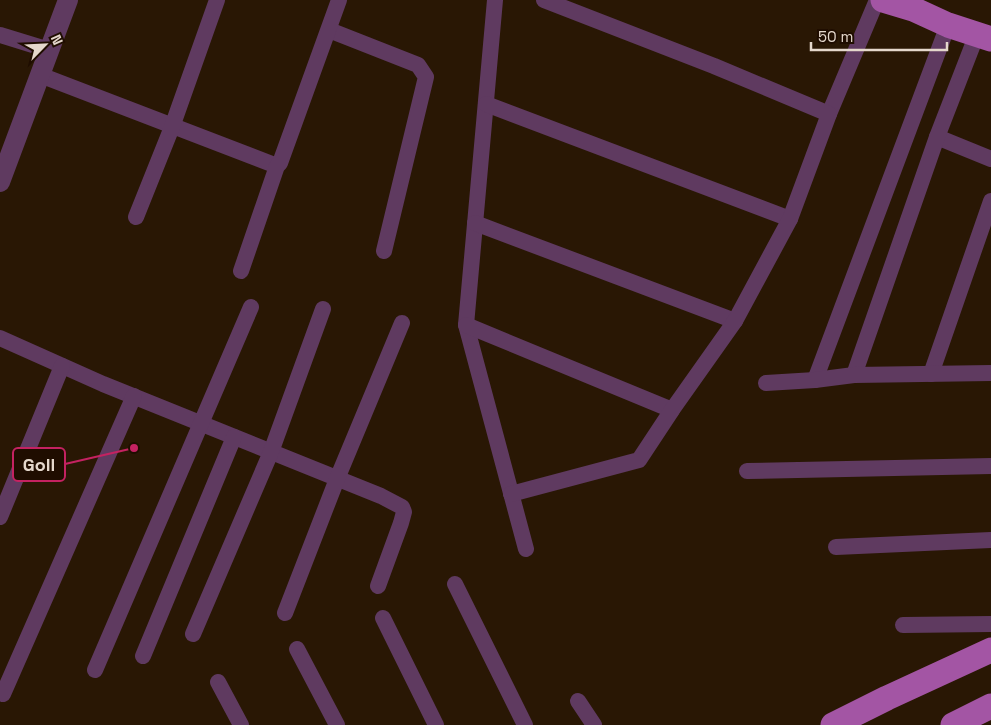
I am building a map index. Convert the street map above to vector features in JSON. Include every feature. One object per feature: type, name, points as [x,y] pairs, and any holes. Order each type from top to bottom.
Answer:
[{"type":"main road","points":[[883,0],[914,4],[948,25],[984,37]]},
{"type":"main road","points":[[833,725],[991,650]]},
{"type":"main road","points":[[958,724],[991,706]]},
{"type":"street","points":[[0,182],[68,0]]},
{"type":"street","points":[[136,217],[172,127],[217,0]]},
{"type":"street","points":[[241,271],[277,166],[339,0]]},
{"type":"street","points":[[495,0],[466,324],[526,549]]},
{"type":"street","points":[[544,0],[714,66],[829,114]]},
{"type":"street","points":[[511,494],[639,460],[735,321],[790,220],[829,114],[877,0]]},
{"type":"street","points":[[815,380],[948,25]]},
{"type":"street","points":[[329,30],[418,65],[426,77],[384,251]]},
{"type":"street","points":[[0,35],[49,50]]},
{"type":"street","points":[[854,375],[937,137],[984,37]]},
{"type":"street","points":[[40,75],[277,166]]},
{"type":"street","points":[[486,104],[790,220]]},
{"type":"street","points":[[937,137],[991,159]]},
{"type":"street","points":[[931,374],[991,201]]},
{"type":"street","points":[[475,223],[735,321]]},
{"type":"street","points":[[95,670],[200,423],[252,307]]},
{"type":"street","points":[[192,634],[271,452],[323,309]]},
{"type":"street","points":[[285,614],[337,479],[402,323]]},
{"type":"street","points":[[466,324],[672,410]]},
{"type":"street","points":[[0,338],[62,366],[402,507],[404,512],[401,523],[378,586]]},
{"type":"street","points":[[0,517],[62,366]]},
{"type":"street","points":[[766,383],[854,375],[991,373]]},
{"type":"street","points":[[3,694],[134,396]]},
{"type":"street","points":[[143,656],[234,437]]},
{"type":"street","points":[[747,470],[991,466]]},
{"type":"street","points":[[836,547],[991,540]]},
{"type":"street","points":[[455,584],[524,725]]},
{"type":"street","points":[[382,618],[436,725]]},
{"type":"street","points":[[903,625],[991,624]]},
{"type":"street","points":[[297,649],[337,725]]},
{"type":"street","points":[[218,682],[241,725]]},
{"type":"street","points":[[578,701],[594,725]]},
{"type":"place","name":"Goll","points":[[134,448]]}]
